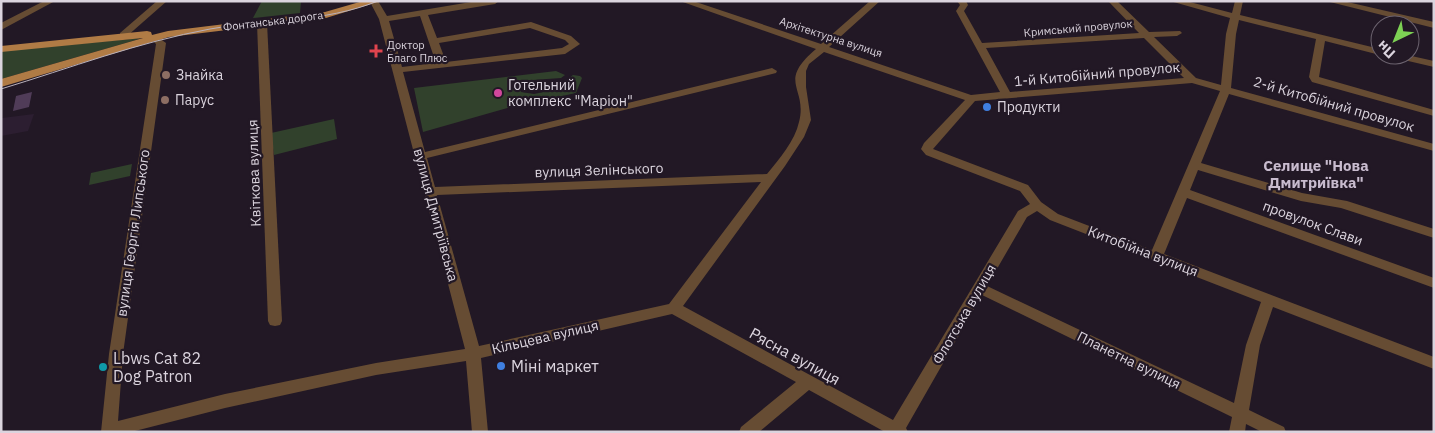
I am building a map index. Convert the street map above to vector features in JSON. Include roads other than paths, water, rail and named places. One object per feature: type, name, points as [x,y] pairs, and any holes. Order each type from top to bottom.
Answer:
[{"type":"main road","name":"Фонтанська дорога","points":[[1,83],[152,37],[326,15],[375,2]]},
{"type":"main road","name":"Фонтанська дорога","points":[[1,49],[123,35],[152,37]]},
{"type":"street","points":[[1,27],[52,1]]},
{"type":"street","points":[[123,35],[163,1]]},
{"type":"street","points":[[384,19],[495,1]]},
{"type":"street","name":"Архітектурна вулиця","points":[[684,1],[970,98]]},
{"type":"street","points":[[674,308],[770,178],[803,128],[808,115],[801,86],[800,70],[823,47],[876,1]]},
{"type":"street","points":[[961,1],[964,5],[960,11],[1007,96]]},
{"type":"street","points":[[1112,1],[1192,80]]},
{"type":"street","points":[[1174,1],[1370,50]]},
{"type":"street","points":[[1156,257],[1226,89],[1231,34],[1239,1]]},
{"type":"street","points":[[1330,1],[1434,25]]},
{"type":"street","name":"вулиця Дмитріївська","points":[[375,2],[384,19],[473,353],[480,432]]},
{"type":"street","points":[[423,13],[442,64]]},
{"type":"street","name":"Квіткова вулиця","points":[[262,23],[275,321]]},
{"type":"street","points":[[398,70],[565,50],[574,44],[568,38],[531,25],[433,41]]},
{"type":"street","name":"Кримський провулок","points":[[980,46],[1145,33],[1177,33]]},
{"type":"street","name":"вулиця Георгія Липського","points":[[110,431],[116,354],[161,43],[152,37]]},
{"type":"street","points":[[1320,38],[1314,77],[1316,80],[1434,113]]},
{"type":"street","points":[[1420,61],[1434,64]]},
{"type":"street","points":[[421,156],[772,71]]},
{"type":"street","name":"1-й Китобійний провулок","points":[[970,98],[1192,80],[1226,89]]},
{"type":"street","name":"2-й Китобійний провулок","points":[[1226,89],[1434,148]]},
{"type":"street","name":"Китобійна вулиця","points":[[970,98],[970,101],[928,145],[928,151],[1024,188],[1037,205],[1054,217],[1434,363]]},
{"type":"street","points":[[1195,165],[1292,194],[1343,204],[1434,234]]},
{"type":"street","name":"вулиця Зелінського","points":[[430,191],[770,178]]},
{"type":"street","name":"провулок Слави","points":[[1182,192],[1434,283]]},
{"type":"street","name":"Флотська вулиця","points":[[898,431],[1022,214],[1037,205]]},
{"type":"street","name":"Планетна вулиця","points":[[980,288],[1278,432]]},
{"type":"street","points":[[1237,432],[1242,414],[1253,345],[1269,299]]},
{"type":"street","name":"Кільцева вулиця","points":[[110,431],[225,401],[376,369],[473,353],[674,308]]},
{"type":"street","name":"Рясна вулиця","points":[[674,308],[898,431]]},
{"type":"street","points":[[746,432],[807,382]]},
{"type":"tram line","points":[[1,89],[131,48],[183,34],[231,26],[316,17],[357,8],[378,1]]},
{"type":"place","name":"Доктор Благо Плюс","points":[[376,51]]},
{"type":"place","name":"Знайка","points":[[166,75]]},
{"type":"place","name":"Готельний комплекс \"Маріон\"","points":[[498,93]]},
{"type":"place","name":"Парус","points":[[165,100]]},
{"type":"place","name":"Продукти","points":[[987,107]]},
{"type":"place","name":"Міні маркет","points":[[501,366]]},
{"type":"place","name":"Lbws Cat 82 Dog Patron","points":[[103,367]]},
{"type":"district","name":"Селище \"Нова Дмитриївка\"","points":[[1316,174]]}]
